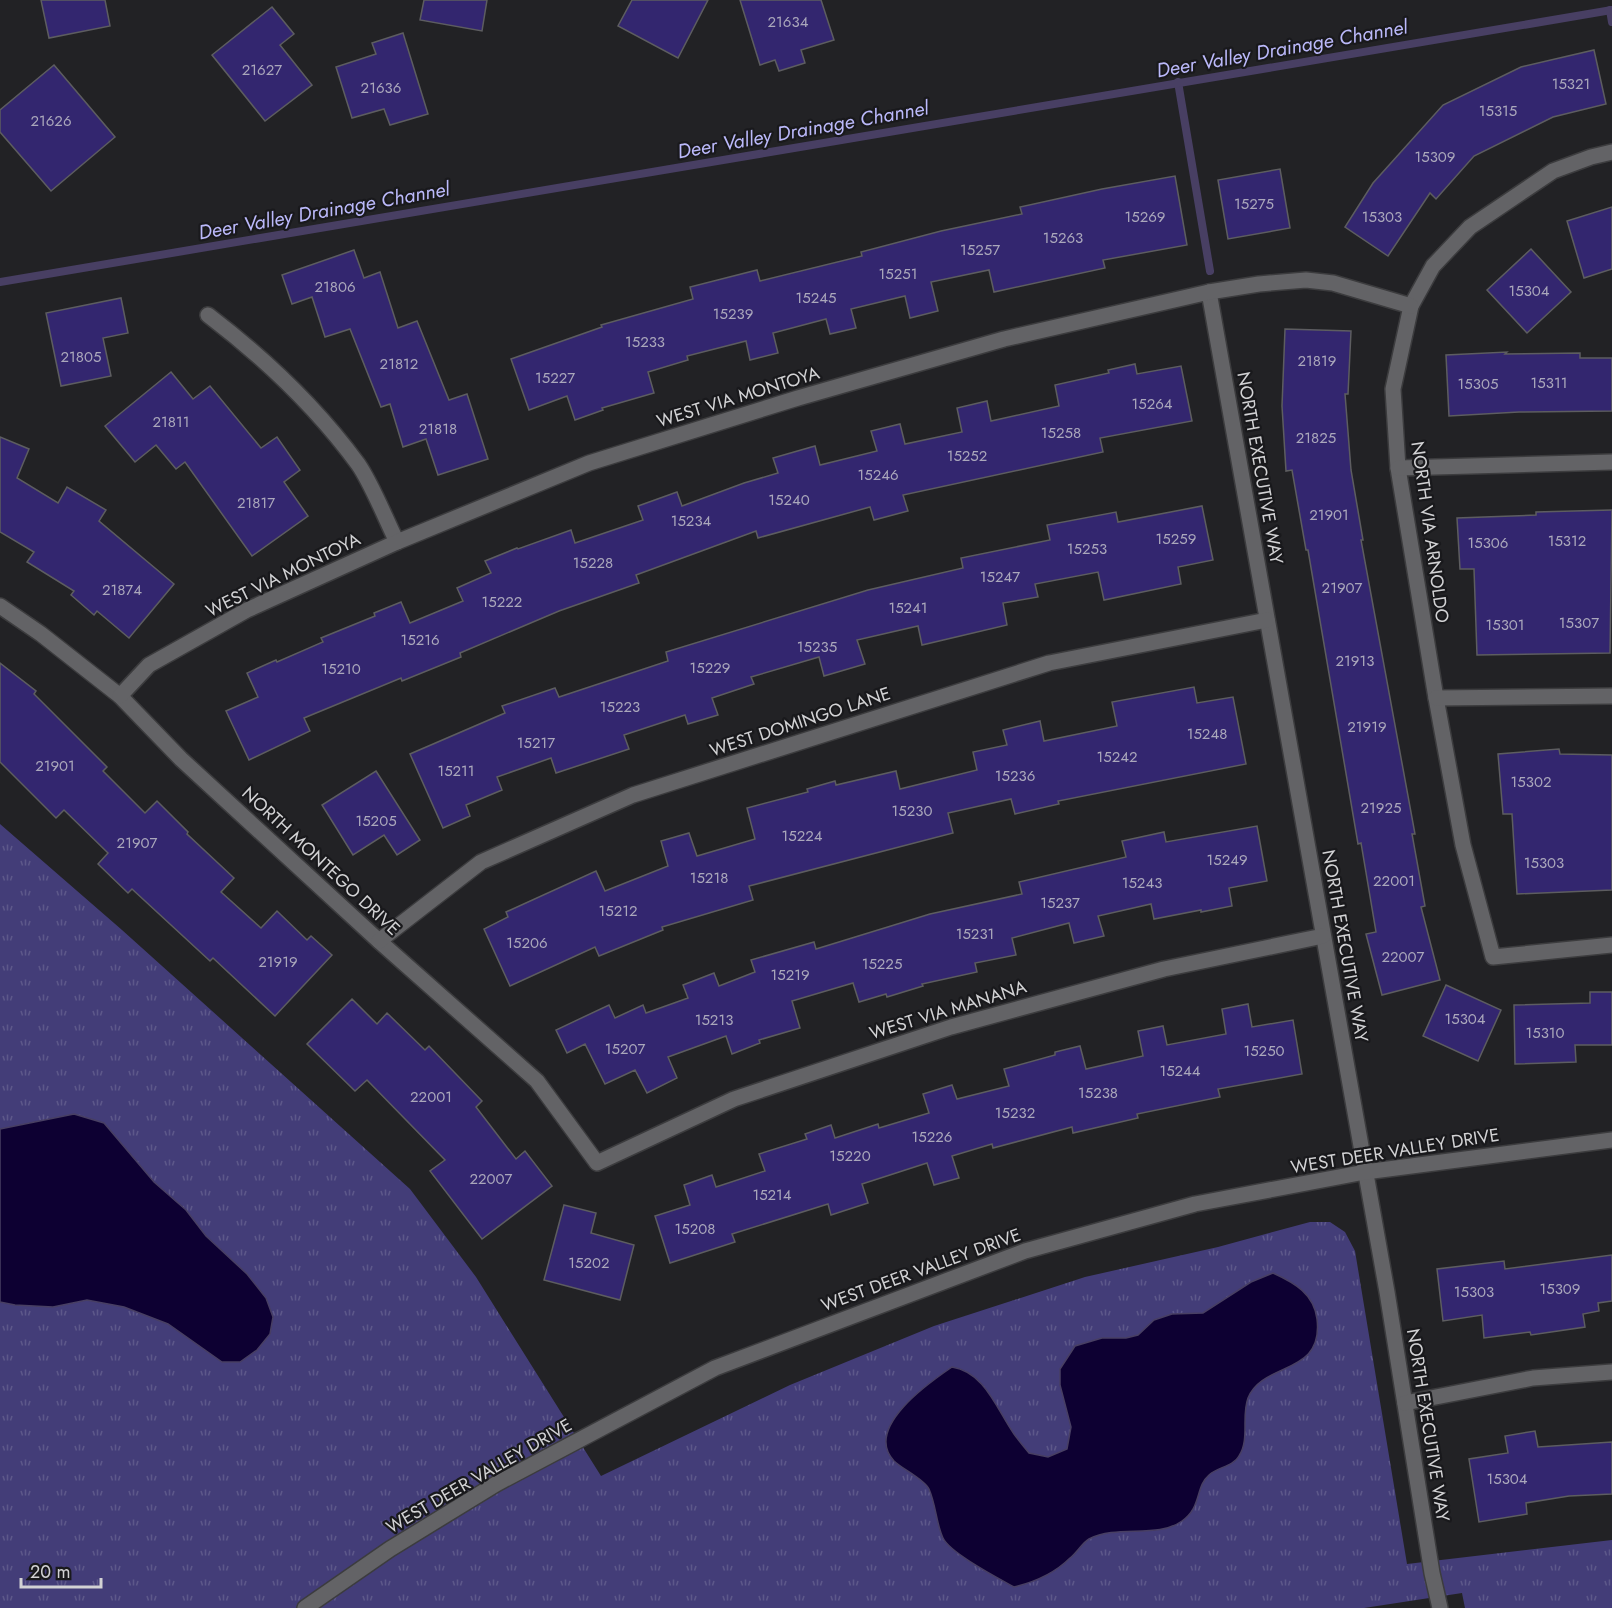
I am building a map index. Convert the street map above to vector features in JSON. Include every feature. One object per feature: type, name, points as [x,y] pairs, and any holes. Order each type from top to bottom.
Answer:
[{"type":"street","name":"NORTH VIA ARNOLDO","points":[[1612,152],[1553,171],[1470,227],[1433,266],[1411,306],[1393,388],[1398,468],[1436,698],[1463,845],[1493,957],[1612,945]]},
{"type":"street","name":"WEST VIA MONTOYA","points":[[120,696],[148,665],[248,610],[397,542],[589,463],[798,398],[1004,339],[1209,292],[1259,284],[1306,280],[1333,284],[1411,306]]},
{"type":"street","name":"NORTH EXECUTIVE WAY","points":[[1209,292],[1440,1608]]},
{"type":"street","points":[[208,315],[247,345],[316,414],[352,457],[359,466],[397,542]]},
{"type":"street","points":[[1398,468],[1612,462]]},
{"type":"street","name":"NORTH MONTEGO DRIVE","points":[[0,606],[41,634],[120,696],[181,759],[537,1082],[597,1163]]},
{"type":"street","name":"WEST DOMINGO LANE","points":[[379,941],[481,862],[633,795],[1049,663],[1267,620]]},
{"type":"street","points":[[1436,698],[1612,696]]},
{"type":"street","name":"WEST VIA MANANA","points":[[597,1163],[734,1099],[951,1027],[1164,969],[1323,936]]},
{"type":"street","name":"WEST DEER VALLEY DRIVE","points":[[305,1608],[390,1549],[496,1484],[715,1368],[1025,1251],[1195,1204],[1365,1172],[1612,1140]]},
{"type":"street","points":[[1405,1403],[1533,1378],[1612,1372]]},
{"type":"green space","points":[[0,824],[122,930],[410,1189],[476,1277],[601,1476],[790,1385],[934,1326],[1085,1277],[1218,1247],[1310,1222],[1330,1222],[1345,1232],[1355,1251],[1407,1564],[1612,1540],[1612,1608],[1465,1608],[1462,1593],[1364,1608],[0,1608]]},
{"type":"shaded area","points":[[74,1114],[104,1123],[154,1182],[186,1210],[206,1236],[247,1274],[266,1298],[273,1317],[270,1334],[257,1350],[240,1362],[222,1362],[168,1324],[124,1307],[87,1300],[53,1307],[0,1302],[0,1129]]},
{"type":"shaded area","points":[[1273,1273],[1296,1285],[1308,1296],[1317,1319],[1317,1337],[1311,1350],[1302,1359],[1266,1378],[1256,1386],[1246,1405],[1245,1435],[1239,1456],[1233,1462],[1209,1475],[1202,1485],[1193,1510],[1182,1521],[1161,1529],[1112,1532],[1089,1539],[1073,1556],[1051,1572],[1037,1580],[1014,1587],[975,1565],[947,1544],[941,1532],[929,1489],[894,1461],[887,1448],[887,1434],[893,1421],[903,1407],[929,1383],[952,1367],[973,1376],[989,1393],[1014,1434],[1029,1453],[1048,1457],[1067,1449],[1071,1427],[1060,1385],[1060,1369],[1075,1346],[1102,1338],[1126,1338],[1138,1335],[1154,1320],[1172,1314],[1203,1313],[1251,1282]]},
{"type":"building","points":[[41,0],[105,0],[110,26],[49,38]]},
{"type":"building","points":[[424,0],[487,0],[482,31],[420,20]]},
{"type":"building","points":[[632,0],[708,0],[678,58],[618,26]]},
{"type":"building","points":[[740,0],[821,0],[834,40],[801,50],[805,63],[779,71],[775,60],[760,65]]},
{"type":"building","points":[[272,7],[294,34],[280,45],[312,85],[265,121],[212,55]]},
{"type":"building","points":[[403,33],[428,114],[390,125],[384,109],[352,118],[336,67],[376,54],[372,43]]},
{"type":"building","points":[[1594,50],[1606,104],[1553,117],[1474,156],[1436,199],[1430,193],[1388,256],[1345,227],[1373,183],[1443,105],[1521,67]]},
{"type":"building","points":[[54,65],[115,137],[51,191],[0,132],[0,110]]},
{"type":"building","points":[[1280,169],[1290,228],[1228,239],[1218,180]]},
{"type":"building","points":[[1175,176],[1187,245],[1103,260],[1105,268],[994,292],[989,270],[931,282],[938,311],[910,318],[905,296],[851,309],[856,328],[830,334],[826,319],[773,333],[778,353],[750,360],[746,341],[687,356],[688,360],[648,372],[654,393],[602,408],[603,410],[575,420],[567,396],[529,410],[511,359],[602,327],[601,325],[693,299],[690,287],[757,270],[760,281],[862,256],[861,252],[941,231],[1022,214],[1020,207]]},
{"type":"building","points":[[1612,207],[1612,269],[1584,278],[1567,221]]},
{"type":"building","points":[[1531,249],[1571,292],[1527,333],[1487,290]]},
{"type":"building","points":[[354,250],[364,278],[380,272],[398,328],[417,321],[449,400],[467,394],[488,459],[438,475],[426,439],[403,447],[390,404],[381,407],[350,329],[325,337],[312,297],[292,304],[282,275]]},
{"type":"building","points":[[121,298],[128,333],[103,338],[111,376],[61,386],[46,313]]},
{"type":"building","points":[[1285,329],[1351,331],[1348,394],[1345,394],[1351,470],[1363,540],[1361,540],[1415,834],[1412,834],[1425,906],[1421,907],[1440,980],[1382,995],[1366,934],[1376,932],[1361,843],[1358,844],[1308,550],[1306,550],[1292,470],[1286,471],[1282,406]]},
{"type":"building","points":[[1507,352],[1505,354],[1580,353],[1580,358],[1612,358],[1612,411],[1519,412],[1449,416],[1446,355]]},
{"type":"building","points":[[1135,364],[1137,374],[1181,366],[1192,421],[1100,438],[1103,452],[903,495],[908,511],[874,520],[870,507],[758,538],[756,531],[636,575],[639,583],[559,611],[460,653],[461,657],[402,681],[401,678],[304,718],[310,731],[249,760],[226,711],[258,697],[247,673],[323,642],[321,638],[375,616],[374,613],[401,602],[410,623],[463,601],[457,588],[491,573],[485,561],[517,548],[571,530],[575,543],[643,520],[638,506],[677,492],[682,506],[778,473],[773,458],[815,446],[820,465],[877,451],[871,431],[900,424],[905,444],[962,432],[957,408],[987,401],[991,421],[1059,406],[1055,385],[1109,373],[1108,370]]},
{"type":"building","points":[[171,372],[193,399],[210,386],[261,448],[277,437],[300,470],[284,482],[308,516],[252,556],[185,462],[176,469],[156,445],[135,462],[105,426]]},
{"type":"building","points":[[0,437],[29,449],[17,478],[58,503],[67,487],[106,510],[99,521],[174,584],[129,638],[97,611],[94,615],[71,595],[74,591],[27,562],[34,552],[0,532]]},
{"type":"building","points":[[1202,506],[1213,560],[1178,567],[1181,584],[1104,600],[1098,572],[1035,584],[1038,597],[1003,603],[1007,625],[922,645],[918,626],[857,640],[865,664],[824,676],[819,657],[751,677],[754,684],[712,698],[718,715],[688,724],[685,715],[624,735],[629,749],[556,773],[551,758],[497,777],[502,790],[466,805],[470,816],[443,828],[410,754],[505,713],[502,706],[555,688],[559,697],[668,661],[666,652],[868,590],[963,568],[961,558],[1050,540],[1047,525],[1116,512],[1118,522]]},
{"type":"building","points":[[1612,510],[1610,653],[1477,655],[1474,569],[1460,569],[1457,518],[1536,515],[1536,512]]},
{"type":"building","points":[[0,663],[36,691],[34,694],[107,767],[103,771],[145,813],[157,801],[188,832],[187,834],[234,878],[221,892],[261,928],[277,911],[307,940],[311,936],[332,955],[275,1016],[213,958],[210,961],[132,889],[128,893],[98,864],[108,853],[64,810],[56,818],[0,762]]},
{"type":"building","points":[[1194,687],[1197,703],[1233,697],[1246,764],[1058,801],[1059,804],[1015,814],[1011,799],[948,813],[953,833],[749,886],[753,900],[662,927],[663,930],[599,956],[595,947],[510,986],[484,929],[508,917],[506,912],[596,871],[605,891],[668,866],[661,841],[689,833],[697,856],[755,839],[747,808],[808,792],[807,789],[835,781],[836,785],[896,771],[900,789],[977,770],[973,752],[1007,745],[1003,730],[1040,721],[1044,741],[1117,726],[1112,702]]},
{"type":"building","points":[[1559,749],[1560,754],[1612,755],[1612,890],[1517,894],[1512,814],[1503,814],[1498,754]]},
{"type":"building","points":[[376,771],[420,840],[397,855],[384,835],[353,855],[322,805]]},
{"type":"building","points":[[1257,826],[1267,881],[1229,888],[1232,906],[1154,919],[1151,904],[1098,916],[1104,936],[1074,943],[1069,923],[1012,938],[1016,955],[975,963],[977,972],[922,984],[923,986],[887,997],[886,994],[859,1002],[853,983],[792,1001],[800,1028],[759,1040],[760,1043],[732,1054],[726,1036],[668,1057],[677,1078],[647,1093],[635,1070],[605,1084],[585,1044],[567,1053],[556,1030],[609,1005],[615,1018],[643,1005],[646,1013],[688,998],[683,985],[714,973],[719,986],[755,972],[751,960],[814,942],[816,949],[930,914],[1022,894],[1019,882],[1126,857],[1122,841],[1164,832],[1166,842]]},
{"type":"building","points":[[1446,985],[1501,1010],[1478,1061],[1423,1036]]},
{"type":"building","points":[[1590,992],[1612,992],[1612,1045],[1575,1045],[1576,1062],[1515,1064],[1514,1005],[1590,1003]]},
{"type":"building","points":[[352,999],[377,1024],[387,1013],[425,1050],[429,1046],[482,1101],[476,1107],[516,1159],[525,1151],[552,1186],[482,1239],[430,1171],[445,1160],[367,1080],[355,1091],[307,1044]]},
{"type":"building","points":[[1248,1004],[1252,1027],[1293,1020],[1302,1074],[1218,1089],[1220,1097],[1137,1114],[1138,1118],[1073,1133],[1072,1127],[993,1148],[992,1144],[952,1156],[959,1178],[934,1185],[927,1163],[862,1184],[868,1203],[831,1215],[828,1204],[732,1234],[735,1242],[670,1263],[655,1216],[690,1205],[684,1185],[712,1175],[716,1187],[765,1171],[759,1154],[807,1139],[805,1134],[831,1125],[835,1138],[878,1124],[879,1128],[929,1113],[923,1094],[952,1085],[957,1099],[1009,1086],[1004,1069],[1055,1055],[1055,1052],[1080,1046],[1086,1069],[1143,1056],[1138,1031],[1163,1026],[1167,1045],[1226,1034],[1222,1009]]},
{"type":"building","points":[[564,1205],[596,1213],[591,1233],[634,1245],[620,1300],[544,1280]]},
{"type":"building","points":[[1612,1255],[1612,1301],[1598,1303],[1599,1311],[1583,1314],[1585,1327],[1531,1335],[1530,1332],[1484,1338],[1482,1315],[1443,1321],[1437,1269],[1504,1261],[1505,1269]]},
{"type":"building","points":[[1535,1431],[1538,1447],[1612,1442],[1612,1494],[1569,1496],[1526,1503],[1527,1514],[1479,1522],[1469,1459],[1508,1453],[1505,1436]]},
{"type":"waterway","points":[[1610,10],[1612,22]]},
{"type":"waterway","name":"Deer Valley Drainage Channel","points":[[0,282],[1612,10]]},
{"type":"waterway","points":[[1178,82],[1210,271]]}]
